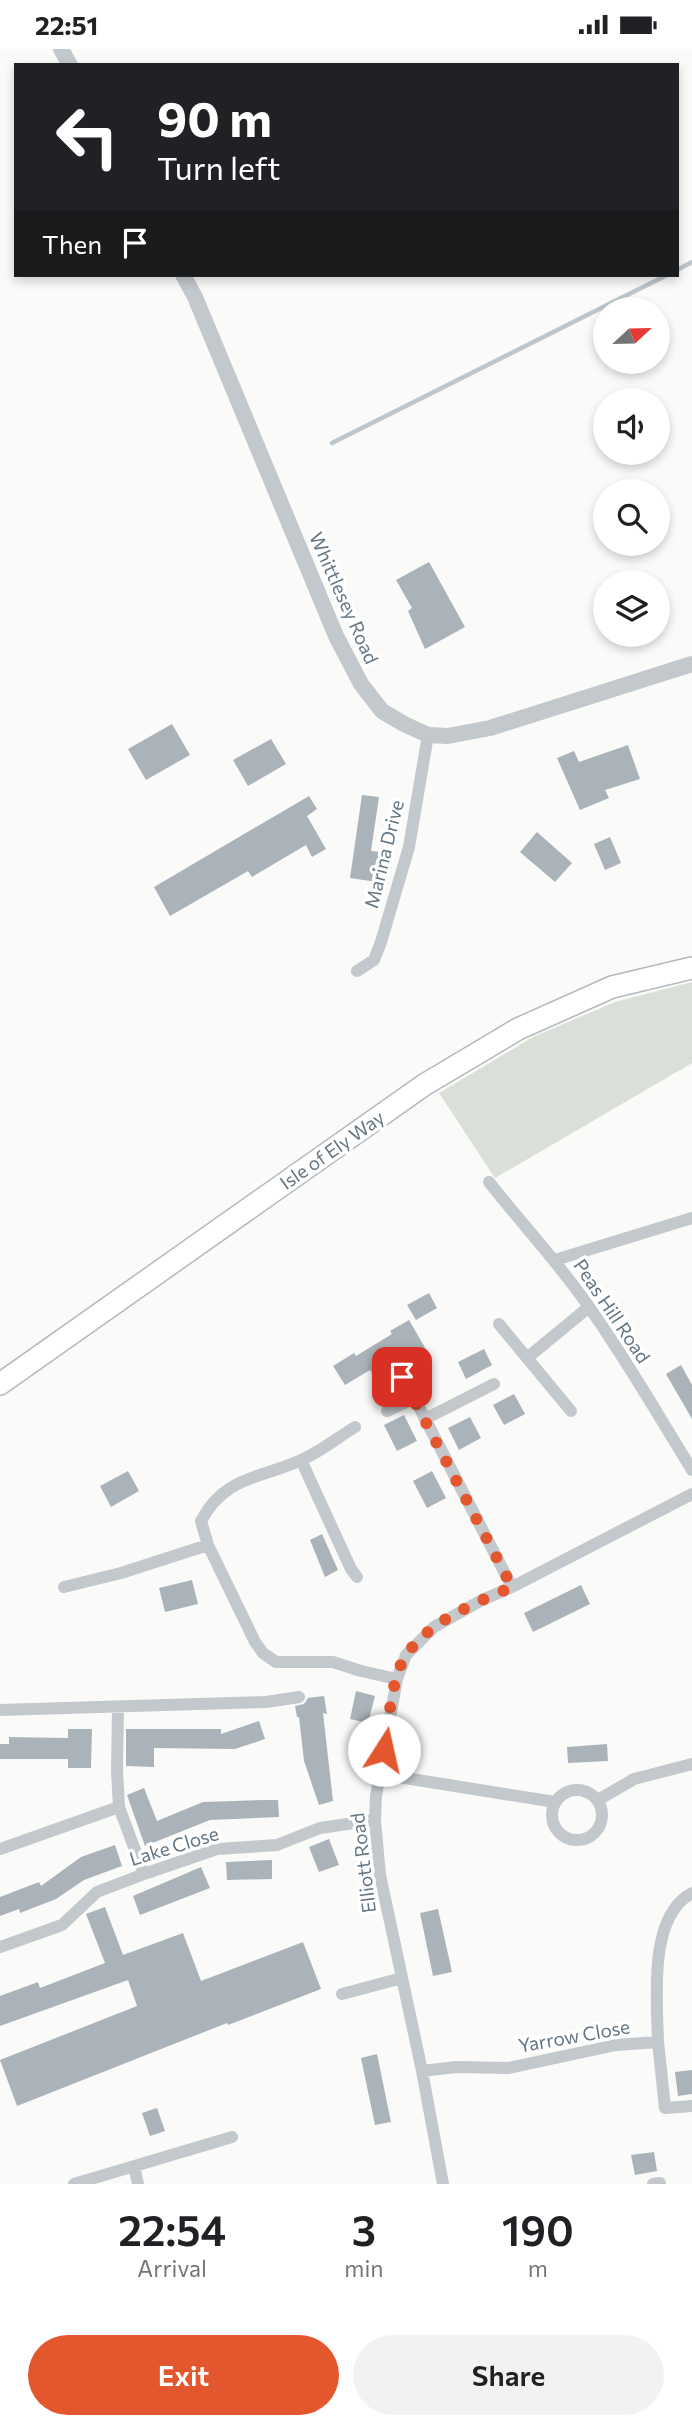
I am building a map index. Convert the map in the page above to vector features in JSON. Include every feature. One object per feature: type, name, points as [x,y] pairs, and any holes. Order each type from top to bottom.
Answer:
[{"type":"highway","name":"Isle of Ely Way","points":[[0,1384],[424,1085],[518,1030],[612,987],[692,968]]},
{"type":"street","name":"Whittlesey Road","points":[[184,277],[195,297],[336,636],[361,684],[382,711],[428,735],[448,736],[491,728],[692,664]]},
{"type":"street","name":"Marina Drive","points":[[357,971],[374,960],[381,942],[409,848],[428,735]]},
{"type":"street","name":"Peas Hill Road","points":[[489,1182],[555,1261],[589,1307],[692,1470]]},
{"type":"street","points":[[555,1261],[692,1218]]},
{"type":"street","points":[[527,1358],[589,1307]]},
{"type":"street","points":[[499,1324],[571,1412]]},
{"type":"street","points":[[402,1377],[512,1587]]},
{"type":"street","points":[[425,1419],[494,1384]]},
{"type":"street","points":[[387,1411],[414,1398]]},
{"type":"street","points":[[355,1427],[301,1460],[252,1477],[223,1491],[210,1504],[201,1521],[208,1545],[255,1642],[263,1653],[276,1662],[332,1662],[397,1679]]},
{"type":"street","points":[[301,1460],[357,1577]]},
{"type":"street","name":"Elliott Road","points":[[443,2184],[380,1875],[375,1820],[380,1773],[397,1679],[406,1655],[434,1627],[692,1494]]},
{"type":"street","points":[[64,1587],[121,1573],[208,1545]]},
{"type":"street","points":[[0,1710],[266,1702],[299,1697]]},
{"type":"street","points":[[118,1708],[119,1807],[144,1874]]},
{"type":"street","points":[[598,1800],[634,1779],[692,1764]]},
{"type":"street","points":[[380,1773],[555,1802]]},
{"type":"street","points":[[571,1790],[591,1793],[603,1810],[598,1831],[579,1841],[568,1839],[559,1833],[553,1824],[555,1802],[571,1790]]},
{"type":"street","points":[[0,1849],[119,1807]]},
{"type":"street","name":"Lake Close","points":[[0,1947],[62,1925],[97,1892],[217,1849],[277,1845],[320,1828],[375,1820]]},
{"type":"street","name":"Yarrow Close","points":[[422,2071],[456,2067],[509,2067],[616,2045],[658,2042],[659,1949],[665,1923],[683,1897],[692,1893]]},
{"type":"street","points":[[342,1994],[401,1978]]},
{"type":"street","points":[[658,2042],[665,2108],[692,2106]]},
{"type":"street","points":[[75,2184],[232,2137]]},
{"type":"street","points":[[134,2166],[138,2184]]},
{"type":"street","points":[[653,2184],[660,2183]]},
{"type":"shaded area","points":[[692,982],[692,1063],[495,1178],[439,1093],[533,1037],[615,1002]]},
{"type":"building","points":[[429,562],[465,627],[425,649],[408,611],[412,608],[396,580]]},
{"type":"building","points":[[172,724],[190,755],[146,780],[128,749]]},
{"type":"building","points":[[271,739],[286,764],[248,786],[233,760]]},
{"type":"building","points":[[628,745],[640,779],[605,790],[609,798],[580,810],[557,758],[574,751],[579,762]]},
{"type":"building","points":[[362,795],[379,797],[371,851],[381,852],[380,860],[387,861],[384,883],[350,878]]},
{"type":"building","points":[[309,796],[317,809],[307,816],[326,849],[312,857],[306,845],[252,877],[248,871],[170,916],[154,887]]},
{"type":"building","points":[[537,832],[572,863],[555,882],[520,852]]},
{"type":"building","points":[[610,837],[621,863],[605,870],[594,844]]},
{"type":"building","points":[[429,1293],[437,1308],[416,1320],[407,1305]]},
{"type":"building","points":[[409,1320],[427,1351],[408,1362],[405,1358],[375,1377],[370,1370],[345,1385],[333,1366],[354,1353],[356,1356]]},
{"type":"building","points":[[484,1349],[492,1365],[466,1379],[458,1362]]},
{"type":"building","points":[[681,1365],[692,1385],[692,1419],[666,1374]]},
{"type":"building","points":[[514,1394],[525,1414],[504,1425],[493,1405]]},
{"type":"building","points":[[404,1415],[417,1441],[397,1451],[384,1425]]},
{"type":"building","points":[[470,1417],[481,1438],[459,1450],[448,1428]]},
{"type":"building","points":[[128,1471],[139,1491],[111,1507],[100,1486]]},
{"type":"building","points":[[432,1471],[446,1498],[427,1508],[413,1481]]},
{"type":"building","points":[[322,1534],[338,1570],[325,1577],[310,1540]]},
{"type":"building","points":[[192,1580],[198,1604],[165,1612],[159,1588]]},
{"type":"building","points":[[581,1585],[590,1604],[533,1632],[524,1613]]},
{"type":"building","points":[[356,1691],[375,1696],[368,1723],[350,1719]]},
{"type":"building","points":[[324,1696],[327,1714],[323,1713],[333,1801],[319,1805],[304,1761],[299,1717],[295,1706],[304,1704],[308,1698]]},
{"type":"building","points":[[259,1721],[265,1739],[235,1749],[154,1748],[154,1767],[126,1766],[126,1729],[221,1729],[221,1734]]},
{"type":"building","points":[[68,1729],[92,1729],[91,1768],[68,1768],[68,1759],[0,1759],[0,1744],[9,1744],[9,1737],[68,1738]]},
{"type":"building","points":[[607,1744],[608,1761],[568,1763],[567,1747]]},
{"type":"building","points":[[144,1788],[157,1821],[203,1802],[278,1800],[279,1817],[210,1820],[145,1846],[127,1795]]},
{"type":"building","points":[[329,1839],[339,1865],[319,1872],[309,1847]]},
{"type":"building","points":[[115,1845],[122,1866],[84,1880],[56,1899],[20,1913],[19,1909],[0,1916],[0,1897],[39,1882],[41,1886],[81,1857]]},
{"type":"building","points":[[272,1860],[272,1879],[227,1880],[226,1862]]},
{"type":"building","points":[[201,1867],[210,1888],[140,1915],[133,1896]]},
{"type":"building","points":[[105,1907],[123,1955],[183,1933],[201,1981],[303,1942],[321,1989],[17,2106],[0,2060],[137,2006],[128,1980],[0,2026],[0,1996],[38,1982],[40,1988],[105,1963],[86,1914]]},
{"type":"building","points":[[438,1909],[452,1972],[433,1976],[420,1913]]},
{"type":"building","points":[[377,2054],[391,2122],[375,2125],[361,2058]]},
{"type":"building","points":[[692,2070],[692,2094],[678,2096],[675,2072]]},
{"type":"building","points":[[157,2108],[165,2131],[150,2136],[142,2113]]},
{"type":"building","points":[[654,2152],[657,2171],[635,2175],[631,2155]]},
{"type":"waterway","points":[[679,269],[692,262]]},
{"type":"waterway","points":[[332,443],[663,277]]},
{"type":"route","points":[[384,1750],[397,1679],[406,1655],[434,1627],[482,1600],[512,1587],[402,1377]]}]
